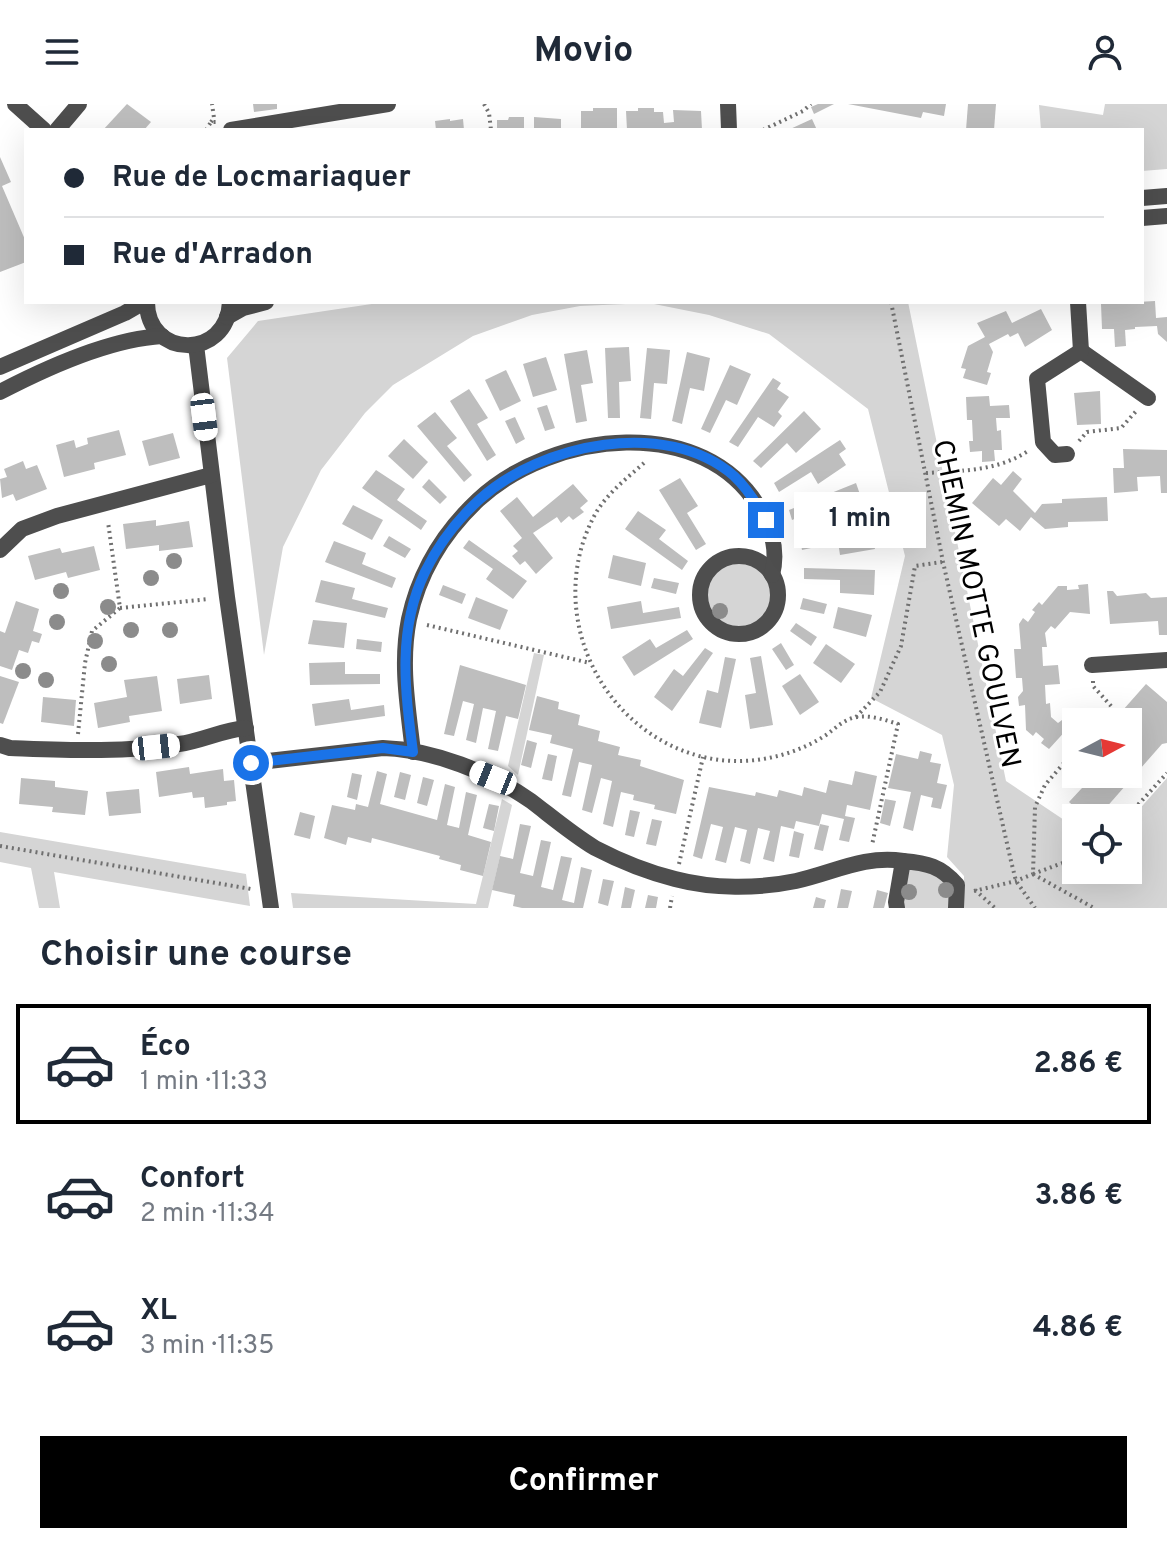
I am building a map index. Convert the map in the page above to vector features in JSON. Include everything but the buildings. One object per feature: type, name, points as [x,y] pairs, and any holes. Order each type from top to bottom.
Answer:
[{"type":"street","points":[[59,128],[79,104]]},
{"type":"street","points":[[240,128],[322,109],[388,104]]},
{"type":"street","points":[[728,104],[729,128]]},
{"type":"street","points":[[17,105],[42,128]]},
{"type":"street","points":[[1144,198],[1167,196]]},
{"type":"street","points":[[1144,218],[1167,216]]},
{"type":"street","points":[[0,367],[142,304]]},
{"type":"street","points":[[146,304],[150,319],[162,336],[178,344],[196,345],[219,333],[229,310],[258,304]]},
{"type":"street","points":[[1078,304],[1081,351]]},
{"type":"street","points":[[0,392],[89,354],[142,337],[162,336]]},
{"type":"street","points":[[196,345],[227,597],[270,900]]},
{"type":"street","points":[[1081,351],[1148,398]]},
{"type":"street","points":[[1067,454],[1055,455],[1043,442],[1037,379],[1081,351]]},
{"type":"street","points":[[413,752],[404,681],[409,621],[425,573],[443,542],[466,513],[494,488],[541,461],[576,450],[614,444],[651,444],[698,455],[733,475],[744,487],[766,520],[773,538],[776,560],[772,575],[777,587],[777,601],[774,614],[765,624],[754,632],[727,633],[706,616],[701,604],[705,577],[724,559],[751,558],[772,575]]},
{"type":"street","points":[[0,550],[22,529],[211,475]]},
{"type":"street","points":[[1092,665],[1167,660]]},
{"type":"street","points":[[0,745],[10,748],[130,750],[183,744],[229,729],[246,728]]},
{"type":"street","points":[[251,763],[383,748],[413,752],[493,778],[593,846],[617,859],[676,879],[723,885],[774,885],[869,860],[903,861],[934,865],[946,872],[957,885],[956,908]]},
{"type":"street","points":[[897,908],[903,861]]},
{"type":"path","points":[[211,122],[214,118],[212,104]]},
{"type":"path","points":[[484,104],[491,128]]},
{"type":"path","points":[[767,128],[811,104]]},
{"type":"path","name":"CHEMIN MOTTE GOULVEN","points":[[891,304],[943,562],[1016,881],[1035,908]]},
{"type":"path","points":[[1067,454],[1087,432],[1121,428],[1148,398]]},
{"type":"path","points":[[926,473],[1006,463],[1043,442]]},
{"type":"path","points":[[651,444],[651,457],[616,487],[598,510],[579,557],[575,587],[579,623],[590,663],[608,696],[632,721],[672,746],[703,757],[741,761],[772,758],[802,748],[856,717],[873,717],[898,724],[869,860]]},
{"type":"path","points":[[106,503],[120,608]]},
{"type":"path","points":[[856,717],[880,692],[901,646],[915,566],[943,562]]},
{"type":"path","points":[[77,750],[85,663],[92,631],[120,608],[227,597]]},
{"type":"path","points":[[409,621],[590,663]]},
{"type":"path","points":[[1092,665],[1093,686],[1111,708]]},
{"type":"path","points":[[670,908],[703,757]]},
{"type":"path","points":[[1033,874],[1035,807],[1045,785],[1062,765]]},
{"type":"path","points":[[1139,804],[1167,773]]},
{"type":"path","points":[[0,846],[270,900]]},
{"type":"path","points":[[957,885],[974,889],[1016,881],[1062,863]]},
{"type":"path","points":[[1033,874],[1094,908]]},
{"type":"path","points":[[974,889],[995,908]]},
{"type":"shaded area","points":[[1105,104],[1167,104],[1167,169],[1144,171],[1144,128],[1041,128],[1039,105],[1103,115]]},
{"type":"shaded area","points":[[372,304],[626,304],[580,306],[532,315],[473,336],[393,385],[365,413],[321,470],[283,547],[264,655],[227,358],[258,321]]},
{"type":"shaded area","points":[[654,304],[908,304],[1006,781],[1062,819],[1062,884],[1142,884],[1142,806],[1167,778],[1167,908],[964,908],[964,876],[947,857],[954,785],[942,735],[871,698],[905,556],[868,409],[769,334],[709,315]]},
{"type":"shaded area","points":[[739,556],[754,559],[766,568],[775,580],[778,595],[775,610],[766,622],[754,631],[739,634],[724,631],[712,622],[703,610],[700,595],[703,580],[712,568],[724,559]]},
{"type":"shaded area","points":[[534,653],[544,655],[518,775],[508,766]]},
{"type":"shaded area","points":[[502,799],[512,805],[488,908],[293,908],[291,893],[476,904]]},
{"type":"shaded area","points":[[0,832],[246,874],[250,906],[54,872],[60,908],[39,908],[31,868],[0,862]]},
{"type":"shaded area","points":[[916,865],[946,872],[956,908],[897,908],[904,874]]},
{"type":"route","points":[[251,763],[383,748],[413,752],[404,661],[409,621],[425,573],[443,542],[480,499],[541,461],[576,450],[614,444],[651,444],[681,449],[714,462],[733,475],[756,502],[766,520]]}]
